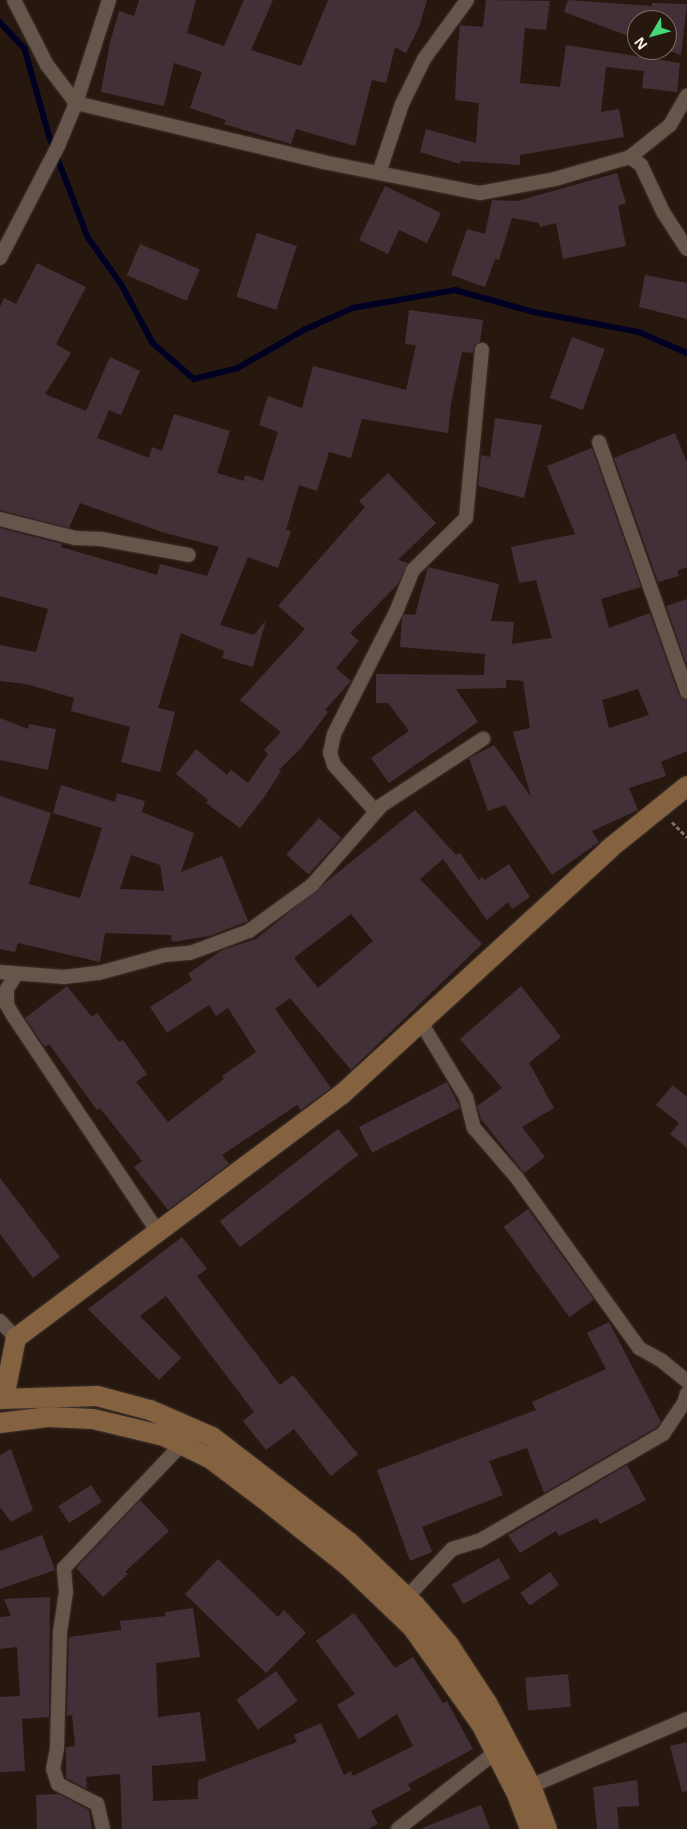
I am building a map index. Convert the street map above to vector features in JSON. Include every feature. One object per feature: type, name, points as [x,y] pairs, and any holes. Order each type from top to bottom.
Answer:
[{"type":"main road","points":[[547,1829],[531,1786],[487,1703],[449,1645],[407,1597],[350,1542],[212,1437],[150,1410],[97,1396],[2,1398],[16,1338],[341,1095],[422,1024],[609,850],[687,786]]},
{"type":"main road","points":[[0,1423],[48,1417],[93,1419],[134,1426],[182,1444],[211,1459],[269,1503],[385,1599],[444,1668],[496,1752],[516,1792],[530,1829]]},
{"type":"street","points":[[14,0],[47,65],[76,103],[379,173],[480,193],[556,179],[630,157],[670,125],[687,96]]},
{"type":"street","points":[[0,258],[27,211],[58,146],[76,103],[109,0]]},
{"type":"street","points":[[379,173],[402,104],[424,59],[467,0]]},
{"type":"street","points":[[630,157],[641,165],[663,212],[687,249]]},
{"type":"street","points":[[376,812],[334,765],[330,754],[334,734],[396,612],[413,570],[445,535],[466,518],[482,350]]},
{"type":"street","points":[[599,442],[687,692]]},
{"type":"street","points":[[0,519],[74,538],[101,540],[188,555]]},
{"type":"street","points":[[0,972],[16,975],[64,976],[99,973],[164,955],[190,953],[249,931],[312,885],[376,812],[396,794],[483,739]]},
{"type":"street","points":[[16,975],[7,989],[7,1005],[158,1232]]},
{"type":"street","points":[[422,1024],[466,1097],[474,1128],[517,1178],[639,1348],[662,1361],[687,1381]]},
{"type":"street","points":[[0,1321],[16,1338]]},
{"type":"street","points":[[407,1597],[452,1549],[479,1541],[663,1434],[684,1403],[687,1392]]},
{"type":"street","points":[[103,1829],[97,1804],[58,1784],[53,1770],[57,1748],[60,1632],[66,1592],[64,1568],[182,1444]]},
{"type":"street","points":[[531,1786],[687,1719]]},
{"type":"street","points":[[398,1829],[496,1752]]},
{"type":"building","points":[[139,0],[196,0],[187,33],[224,46],[244,0],[273,0],[251,50],[301,66],[328,0],[427,0],[419,27],[406,53],[395,47],[386,83],[372,80],[355,146],[296,129],[291,144],[224,124],[226,120],[190,108],[202,72],[174,63],[164,106],[101,92],[110,42],[119,11],[134,16]]},
{"type":"building","points":[[486,0],[550,1],[546,30],[525,28],[520,83],[560,87],[566,45],[627,55],[627,60],[661,60],[680,63],[677,92],[642,88],[644,71],[606,67],[601,112],[619,109],[624,137],[520,155],[520,165],[461,161],[460,164],[420,152],[426,129],[476,143],[479,103],[455,100],[457,58],[460,25],[483,27]]},
{"type":"building","points":[[568,0],[652,6],[652,3],[687,4],[681,55],[677,54],[677,10],[627,10],[627,35],[564,12]]},
{"type":"building","points":[[617,173],[626,203],[618,206],[626,246],[563,259],[556,223],[540,227],[539,223],[512,218],[499,260],[495,259],[485,287],[451,275],[467,229],[485,234],[492,200],[517,201]]},
{"type":"building","points":[[385,186],[441,213],[427,243],[399,230],[388,254],[359,240]]},
{"type":"building","points":[[257,233],[297,246],[276,310],[236,297]]},
{"type":"building","points":[[140,244],[200,269],[187,301],[127,275]]},
{"type":"building","points":[[37,263],[86,287],[56,344],[71,353],[45,394],[86,411],[110,357],[140,371],[121,415],[109,410],[97,438],[149,458],[152,447],[162,451],[174,414],[230,431],[217,473],[244,481],[245,475],[263,481],[278,432],[259,425],[268,396],[302,408],[313,366],[406,390],[416,345],[405,344],[409,310],[483,320],[480,342],[475,345],[473,353],[462,352],[451,403],[448,433],[362,419],[351,458],[329,452],[317,491],[299,485],[286,530],[291,531],[278,568],[248,557],[220,625],[254,635],[266,620],[253,667],[222,658],[224,651],[181,633],[158,708],[175,712],[160,772],[121,762],[130,727],[71,711],[74,698],[26,684],[0,681],[0,645],[36,652],[48,609],[0,596],[0,528],[62,544],[61,547],[157,575],[160,564],[207,576],[219,547],[162,532],[80,503],[69,528],[0,510],[0,307],[4,298],[16,304]]},
{"type":"building","points":[[645,275],[687,283],[687,319],[639,307]]},
{"type":"building","points":[[572,337],[605,349],[583,410],[550,398]]},
{"type":"building","points":[[495,418],[542,425],[524,498],[478,486],[481,455],[490,457]]},
{"type":"building","points":[[675,433],[687,463],[687,567],[677,571],[679,576],[658,582],[614,458]]},
{"type":"building","points":[[592,448],[641,587],[601,599],[609,628],[650,613],[679,695],[687,701],[687,751],[661,762],[666,776],[629,788],[638,810],[592,831],[599,842],[552,875],[505,805],[488,811],[469,758],[494,745],[531,797],[513,732],[530,728],[523,681],[506,680],[506,688],[456,689],[478,722],[389,783],[371,758],[409,731],[388,703],[376,703],[376,674],[484,675],[485,654],[400,647],[402,619],[404,614],[415,615],[428,567],[499,584],[491,621],[514,622],[512,644],[552,638],[536,580],[519,583],[511,547],[575,534],[547,466]],"holes":[[[638,689],[649,715],[609,728],[602,700]]]},
{"type":"building","points":[[388,473],[436,523],[398,560],[408,563],[398,584],[350,633],[359,641],[336,668],[351,681],[325,710],[328,712],[301,748],[279,770],[281,771],[265,796],[240,828],[206,803],[208,800],[176,774],[196,749],[227,775],[231,770],[248,783],[268,754],[264,750],[281,732],[240,700],[305,629],[278,606],[365,507],[359,501]]},
{"type":"building","points":[[687,599],[687,666],[666,606]]},
{"type":"building","points":[[0,718],[28,729],[29,724],[56,729],[48,770],[0,760]]},
{"type":"building","points":[[61,785],[115,802],[117,793],[145,801],[142,812],[194,833],[181,872],[222,856],[248,921],[209,936],[172,942],[171,935],[105,933],[100,962],[18,943],[15,952],[0,949],[0,796],[51,813],[29,884],[80,898],[102,828],[53,813]],"holes":[[[131,855],[160,865],[164,891],[120,889]]]},
{"type":"building","points":[[415,810],[456,855],[460,853],[479,880],[482,877],[485,880],[509,864],[530,897],[512,909],[508,902],[487,920],[443,859],[420,879],[482,944],[351,1070],[290,998],[275,1009],[331,1088],[301,1110],[297,1105],[222,1155],[229,1164],[168,1210],[134,1167],[142,1161],[100,1108],[97,1110],[49,1044],[45,1047],[25,1018],[67,986],[92,1017],[97,1013],[119,1042],[123,1040],[147,1074],[136,1082],[168,1122],[224,1079],[222,1076],[256,1052],[228,1008],[216,1016],[209,1005],[167,1033],[150,1007],[192,980],[188,974],[222,950],[256,939]],"holes":[[[351,914],[373,941],[318,988],[294,958]]]},
{"type":"building","points":[[319,818],[341,838],[309,874],[286,854]]},
{"type":"building","points":[[521,986],[561,1037],[529,1063],[554,1108],[522,1127],[545,1157],[524,1173],[481,1119],[477,1106],[502,1088],[460,1039]]},
{"type":"building","points":[[447,1082],[460,1108],[372,1153],[359,1127]]},
{"type":"building","points":[[673,1085],[687,1097],[687,1148],[670,1134],[679,1123],[656,1105]]},
{"type":"building","points":[[338,1129],[358,1155],[240,1247],[220,1221]]},
{"type":"building","points":[[0,1178],[60,1257],[33,1278],[0,1234]]},
{"type":"building","points":[[528,1209],[594,1300],[570,1317],[504,1227]]},
{"type":"building","points":[[182,1237],[207,1269],[197,1276],[280,1385],[293,1375],[358,1454],[331,1476],[294,1429],[266,1450],[243,1421],[254,1412],[166,1296],[140,1316],[181,1358],[159,1380],[88,1309]]},
{"type":"building","points":[[609,1322],[661,1422],[657,1427],[544,1493],[527,1448],[489,1461],[503,1495],[422,1527],[432,1552],[410,1561],[377,1470],[536,1410],[532,1402],[606,1369],[587,1333]]},
{"type":"building","points":[[11,1449],[33,1510],[11,1522],[0,1507],[0,1455]]},
{"type":"building","points":[[627,1465],[646,1500],[600,1524],[597,1518],[559,1536],[556,1531],[520,1553],[508,1535]]},
{"type":"building","points":[[91,1485],[102,1502],[69,1523],[58,1506]]},
{"type":"building","points":[[140,1500],[169,1531],[125,1572],[128,1574],[103,1597],[76,1568]]},
{"type":"building","points":[[42,1535],[55,1570],[0,1589],[0,1551]]},
{"type":"building","points":[[499,1558],[510,1578],[463,1604],[452,1584]]},
{"type":"building","points":[[218,1559],[278,1617],[284,1610],[306,1633],[266,1673],[185,1594]]},
{"type":"building","points":[[550,1572],[559,1585],[530,1606],[521,1593]]},
{"type":"building","points":[[50,1597],[49,1717],[22,1719],[25,1771],[0,1772],[0,1697],[20,1696],[17,1647],[0,1649],[0,1617],[11,1616],[4,1599]]},
{"type":"building","points":[[193,1608],[200,1657],[156,1663],[158,1717],[200,1712],[206,1761],[152,1766],[153,1801],[198,1799],[198,1780],[297,1742],[294,1735],[321,1723],[344,1775],[351,1771],[353,1776],[413,1746],[397,1714],[359,1739],[337,1705],[355,1694],[316,1641],[354,1613],[395,1668],[413,1657],[443,1703],[447,1701],[473,1749],[408,1784],[411,1790],[371,1811],[378,1824],[368,1829],[122,1829],[120,1774],[86,1777],[87,1789],[66,1778],[66,1747],[75,1746],[72,1715],[67,1716],[69,1637],[121,1630],[120,1621],[166,1616],[165,1612]]},
{"type":"building","points":[[276,1671],[298,1701],[258,1730],[236,1700]]},
{"type":"building","points":[[568,1674],[571,1707],[528,1711],[525,1678]]},
{"type":"building","points":[[687,1742],[687,1791],[682,1792],[670,1746]]},
{"type":"building","points":[[637,1780],[639,1806],[617,1807],[619,1829],[597,1829],[593,1787]]},
{"type":"building","points":[[59,1794],[89,1810],[92,1829],[37,1829],[36,1795]]},
{"type":"building","points":[[481,1805],[490,1829],[422,1828]]},
{"type":"waterway","points":[[0,22],[25,49],[50,138],[88,237],[122,285],[153,343],[194,379],[238,368],[304,330],[353,308],[455,290],[534,312],[639,332],[687,353]]}]
